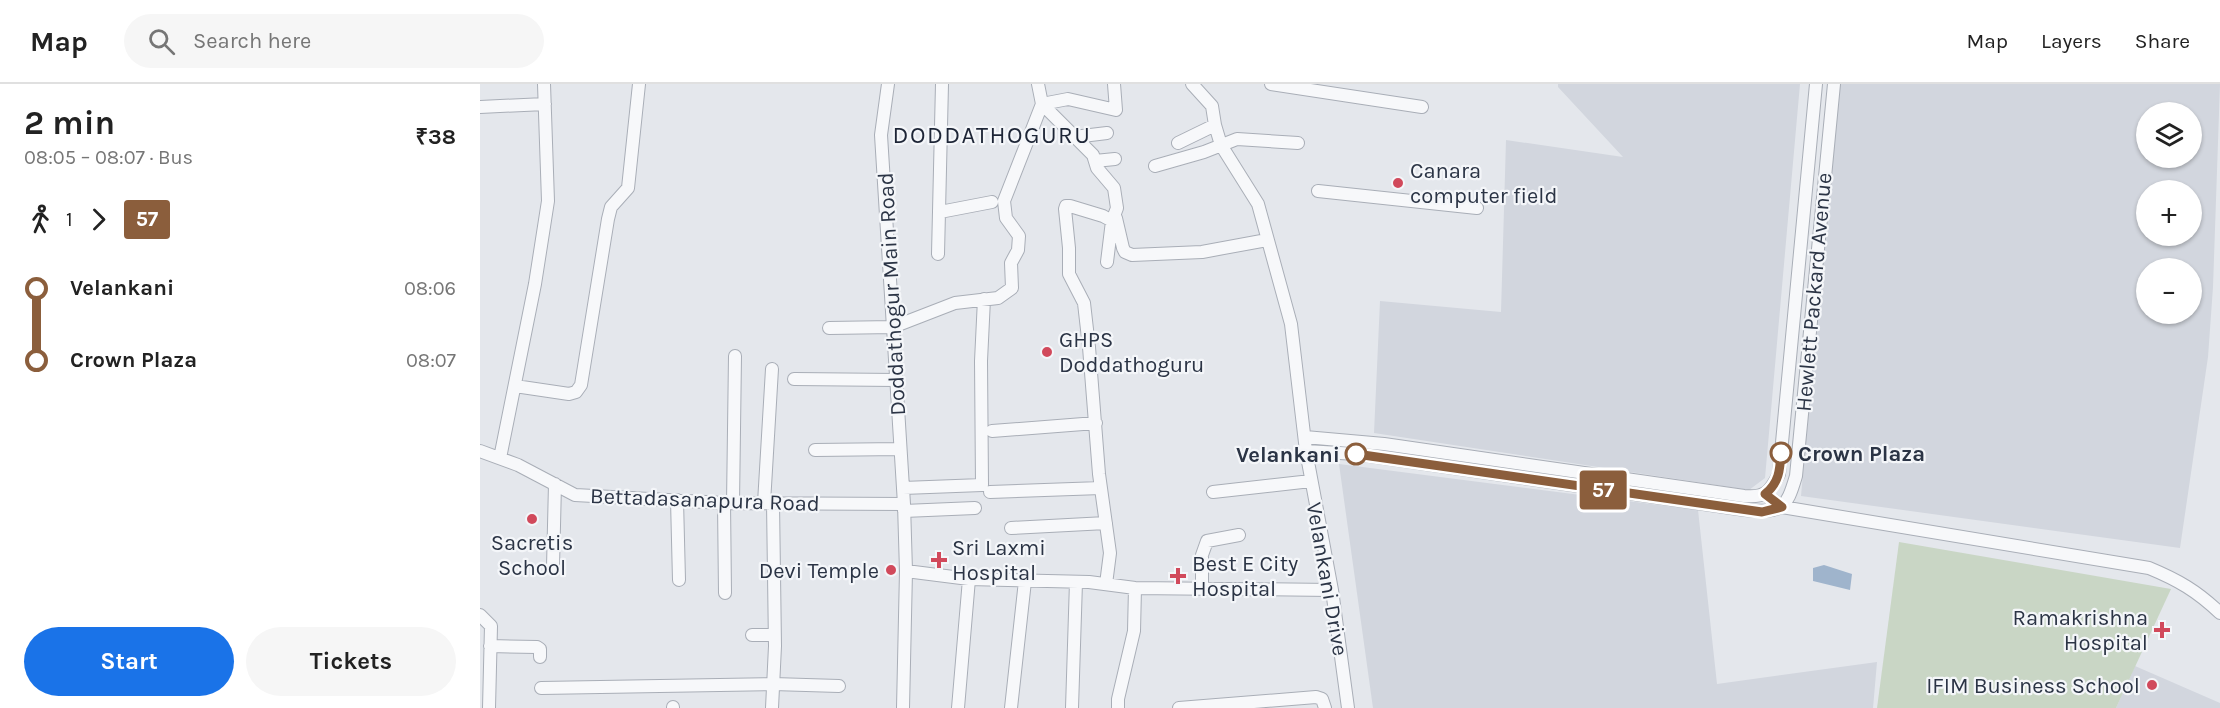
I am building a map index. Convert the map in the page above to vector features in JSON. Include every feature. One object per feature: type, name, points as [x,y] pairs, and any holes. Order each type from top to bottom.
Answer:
[{"type":"street","points":[[501,458],[548,201],[544,84]]},
{"type":"street","points":[[515,386],[569,394],[576,392],[581,385],[608,219],[611,207],[628,188],[639,84]]},
{"type":"street","name":"Doddathogur Main Road","points":[[888,84],[881,135],[904,507],[906,571],[903,708]]},
{"type":"street","points":[[938,254],[942,84]]},
{"type":"street","points":[[829,328],[893,327],[955,303],[998,298],[1012,288],[1011,263],[1018,250],[1019,236],[1006,218],[1004,201],[1042,104],[1038,84]]},
{"type":"street","points":[[1042,104],[1068,99],[1116,110],[1114,84]]},
{"type":"street","points":[[1194,86],[1209,84]]},
{"type":"street","points":[[1270,84],[1422,107]]},
{"type":"street","name":"Hewlett Packard Avenue","points":[[1769,491],[1779,474],[1816,84]]},
{"type":"street","name":"Hewlett Packard Avenue","points":[[1785,503],[1796,476],[1834,84]]},
{"type":"street","name":"Velankani Drive","points":[[1194,86],[1212,106],[1221,146],[1258,204],[1291,324],[1306,451],[1332,590],[1348,708]]},
{"type":"street","points":[[480,106],[545,104]]},
{"type":"street","points":[[1042,104],[1093,154],[1097,168],[1114,188],[1117,198],[1107,262]]},
{"type":"street","points":[[1178,143],[1215,125]]},
{"type":"street","points":[[1074,137],[1107,133]]},
{"type":"street","points":[[1155,166],[1237,139],[1298,143]]},
{"type":"street","points":[[1095,161],[1115,159]]},
{"type":"street","points":[[1318,191],[1477,208]]},
{"type":"street","points":[[940,212],[992,202]]},
{"type":"street","points":[[1106,584],[1110,553],[1101,488],[1084,303],[1069,274],[1065,209],[1066,206],[1070,206],[1114,218]]},
{"type":"street","points":[[1114,218],[1123,248],[1125,252],[1132,255],[1202,252],[1267,240]]},
{"type":"street","points":[[903,488],[982,485],[981,361],[984,299]]},
{"type":"street","points":[[725,593],[735,356]]},
{"type":"street","points":[[772,369],[768,503],[774,635],[772,708]]},
{"type":"street","points":[[794,379],[896,380]]},
{"type":"street","points":[[992,431],[1096,423]]},
{"type":"street","points":[[1305,437],[1384,444],[1758,498],[1769,491],[1785,503],[2149,568],[2199,593],[2220,613]]},
{"type":"street","points":[[815,450],[900,449]]},
{"type":"street","name":"Bettadasanapura Road","points":[[480,451],[518,465],[575,495],[728,503],[975,508]]},
{"type":"street","points":[[1306,451],[1360,455],[1762,512],[1785,503]]},
{"type":"street","points":[[1213,492],[1311,481]]},
{"type":"street","points":[[553,567],[555,484]]},
{"type":"street","points":[[990,492],[1101,488]]},
{"type":"street","points":[[677,500],[679,580]]},
{"type":"street","points":[[1011,528],[1106,523]]},
{"type":"street","points":[[1202,589],[1202,555],[1207,541],[1239,535]]},
{"type":"street","points":[[906,571],[969,579],[1076,582],[1134,588],[1332,590]]},
{"type":"street","points":[[958,708],[969,579]]},
{"type":"street","points":[[1011,708],[1025,580]]},
{"type":"street","points":[[1072,708],[1076,582]]},
{"type":"street","points":[[1118,708],[1118,699],[1134,631],[1134,588]]},
{"type":"street","points":[[480,615],[491,626],[489,708]]},
{"type":"street","points":[[753,635],[774,635]]},
{"type":"street","points":[[490,646],[537,647],[540,649],[540,657]]},
{"type":"street","points":[[541,688],[773,684],[839,686]]},
{"type":"street","points":[[1179,708],[1316,697],[1322,699],[1325,708]]},
{"type":"shaded area","points":[[1558,84],[1800,84],[1765,478],[1749,490],[1374,433],[1380,301],[1501,312],[1506,140],[1623,157],[1558,87]]},
{"type":"shaded area","points":[[1838,84],[2220,84],[2213,287],[2208,357],[2180,548],[1801,496]]},
{"type":"shaded area","name":"Velankani","points":[[1339,464],[1698,510],[1717,684],[1877,662],[1873,708],[1373,708]]},
{"type":"shaded area","name":"IFIM Business School","points":[[2135,666],[2220,703],[2220,708],[2116,708]]},
{"type":"green space","points":[[1899,542],[2171,589],[2116,708],[1877,708]]},
{"type":"water","points":[[1824,565],[1852,574],[1850,590],[1813,581],[1813,568]]},
{"type":"bus line","name":"57","points":[[1356,454],[1762,512],[1782,507],[1765,494],[1773,488],[1779,474],[1781,453]]},
{"type":"place","name":"Canara computer field","points":[[1398,183]]},
{"type":"place","name":"GHPS Doddathoguru","points":[[1047,352]]},
{"type":"place","name":"Crown Plaza","points":[[1781,453]]},
{"type":"place","name":"Velankani","points":[[1356,454]]},
{"type":"place","name":"Sacretis School","points":[[532,519]]},
{"type":"place","name":"Sri Laxmi Hospital","points":[[939,560]]},
{"type":"place","name":"Devi Temple","points":[[891,570]]},
{"type":"place","name":"Best E City Hospital","points":[[1178,576]]},
{"type":"place","name":"Ramakrishna Hospital","points":[[2162,630]]},
{"type":"place","name":"IFIM Business School","points":[[2152,685]]},
{"type":"district","name":"DODDATHOGURU","points":[[992,135]]}]
